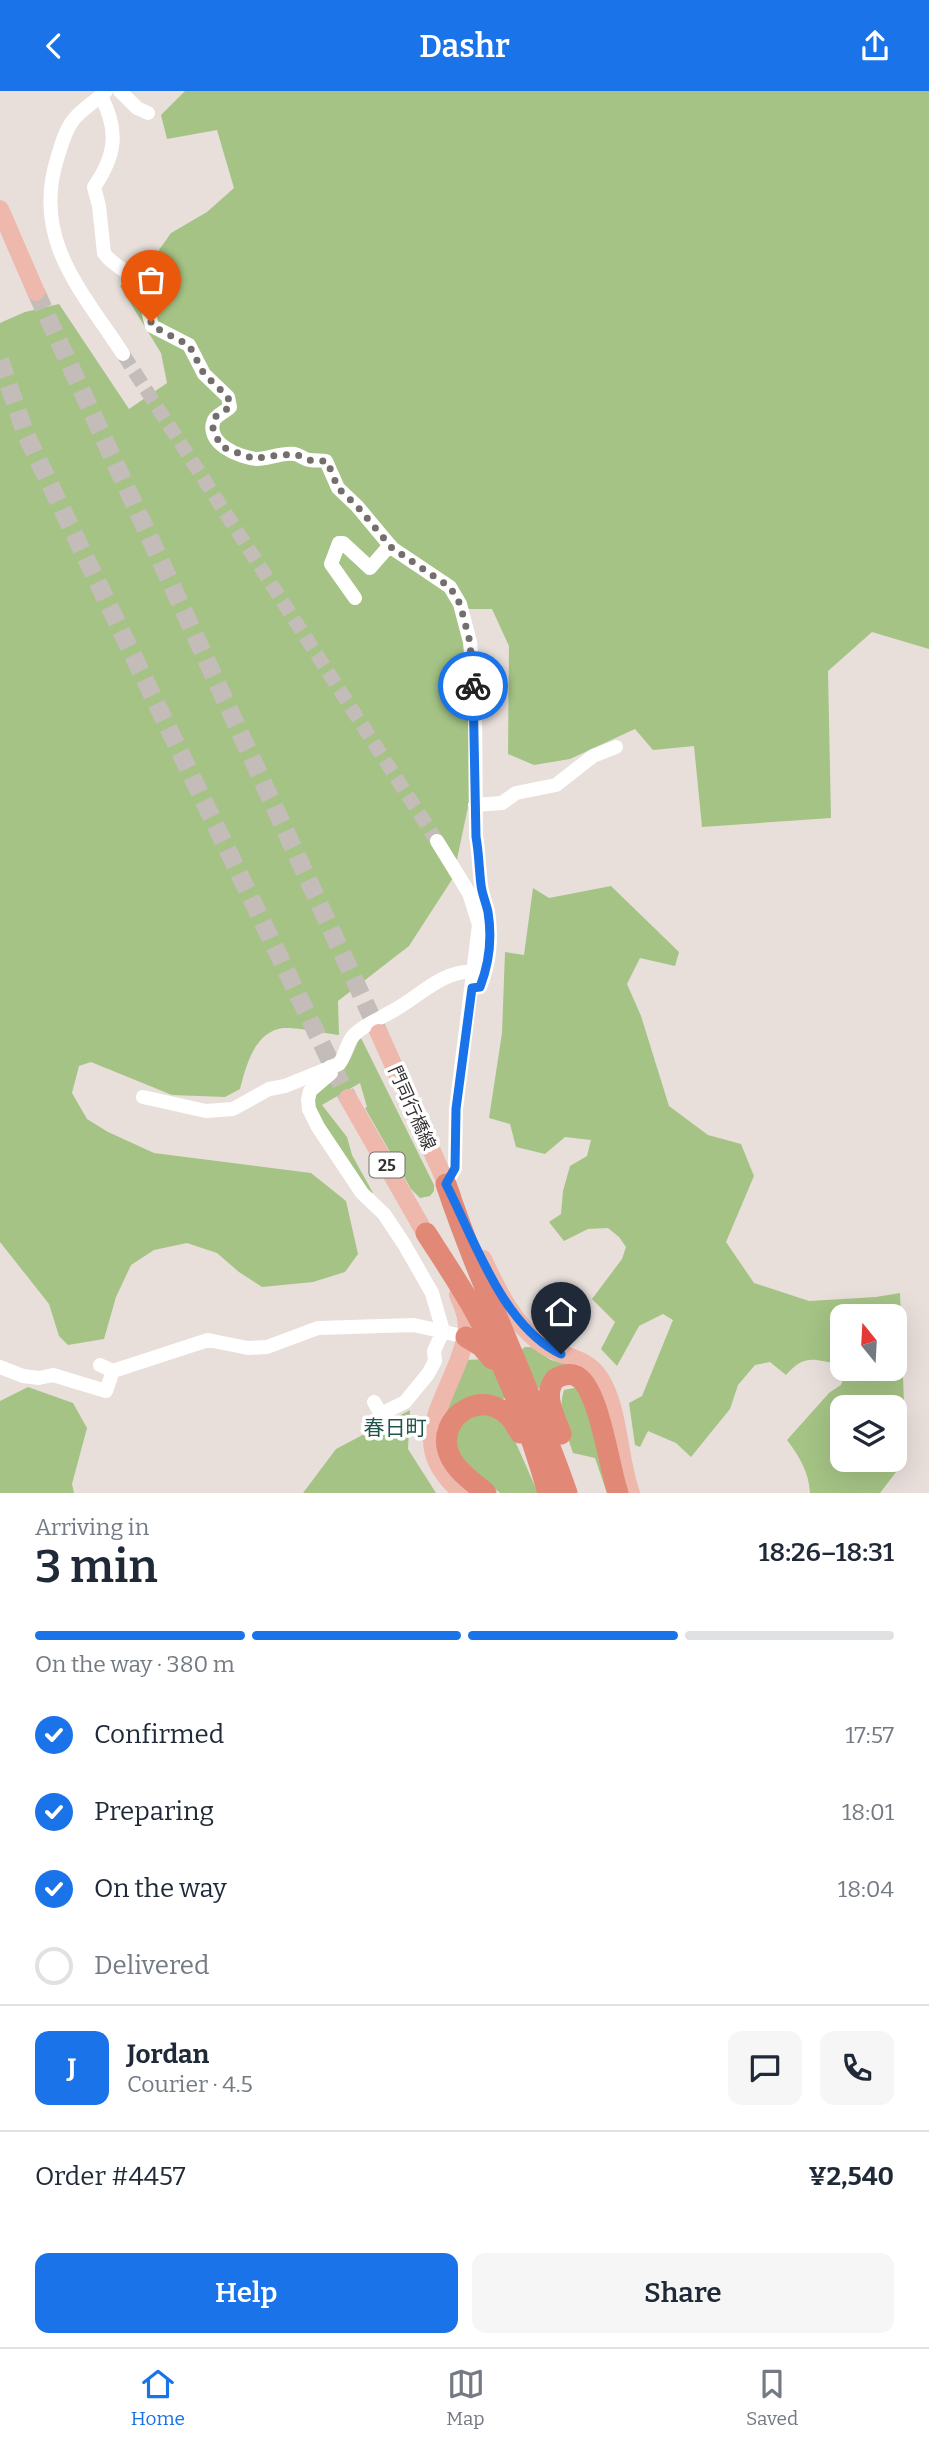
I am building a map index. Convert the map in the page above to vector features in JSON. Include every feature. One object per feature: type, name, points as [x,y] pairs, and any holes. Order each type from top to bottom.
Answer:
[{"type":"highway","points":[[446,1184],[468,1245],[529,1390],[567,1493]]},
{"type":"highway","points":[[426,1233],[481,1321],[517,1400],[547,1493]]},
{"type":"highway","points":[[466,1337],[486,1351],[517,1400]]},
{"type":"highway","points":[[579,1493],[549,1396],[551,1383],[567,1374],[579,1377],[592,1398],[618,1493]]},
{"type":"highway","points":[[485,1493],[452,1459],[447,1440],[452,1422],[459,1414],[478,1405],[489,1404],[506,1411],[512,1418],[547,1493]]},
{"type":"main road","points":[[0,209],[36,292]]},
{"type":"main road","name":"門司行橋線","points":[[379,1033],[446,1184],[501,1294],[523,1327],[544,1345],[588,1365],[601,1379],[610,1402],[621,1458],[632,1493]]},
{"type":"main road","name":"25","points":[[348,1098],[426,1233],[461,1302],[467,1324],[466,1337],[435,1419],[431,1444],[433,1456],[442,1475],[462,1493]]},
{"type":"street","points":[[120,91],[138,108],[148,113]]},
{"type":"street","points":[[124,354],[68,269],[60,254],[51,224],[50,188],[68,129],[74,118],[104,93],[113,126],[110,160],[94,187],[99,206],[103,249],[107,258],[132,277],[141,289],[152,326],[189,345],[204,374],[228,397],[230,407],[215,417],[213,423],[215,438],[222,447],[251,458],[295,454],[312,461],[327,461],[338,488],[390,545],[450,587],[460,604],[470,642],[475,702],[476,837],[480,855],[481,886],[490,933],[485,976],[480,987],[463,971],[443,979],[398,1009],[365,1025],[351,1038],[342,1060],[330,1067],[285,1086],[269,1089],[233,1109],[206,1111],[142,1097]]},
{"type":"street","points":[[355,598],[331,564],[339,543],[344,543],[370,568],[390,545]]},
{"type":"street","points":[[475,805],[502,803],[516,793],[556,785],[593,756],[616,747]]},
{"type":"street","points":[[437,841],[462,879],[479,925],[456,1109],[455,1168],[446,1184]]},
{"type":"street","points":[[330,1067],[331,1073],[310,1091],[309,1109],[362,1193],[384,1214],[404,1244],[432,1293],[443,1331],[434,1351],[435,1361],[405,1402],[381,1415],[374,1402]]},
{"type":"street","points":[[0,1367],[23,1376],[39,1378],[53,1375],[106,1391],[107,1368],[208,1340],[258,1348],[278,1344],[318,1328],[414,1325],[466,1337]]},
{"type":"green space","points":[[185,91],[929,91],[929,649],[872,632],[828,671],[831,818],[702,827],[694,746],[653,750],[635,729],[570,759],[534,765],[508,754],[509,646],[492,609],[469,609],[460,598],[476,769],[453,878],[409,946],[338,1001],[339,1035],[289,1028],[273,1031],[258,1043],[253,1051],[240,1089],[225,1097],[172,1095],[91,1062],[79,1066],[72,1093],[87,1119],[154,1153],[311,1173],[346,1201],[358,1254],[345,1272],[313,1282],[262,1287],[217,1253],[187,1243],[154,1250],[131,1265],[116,1297],[104,1339],[68,1345],[59,1336],[49,1304],[0,1242],[0,323],[25,312],[59,304],[129,409],[167,383],[161,353],[120,286],[140,277],[171,233],[207,212],[234,188],[217,130],[167,139],[161,115]]},
{"type":"green space","points":[[611,886],[679,952],[675,966],[640,958],[627,984],[641,1016],[669,1106],[708,1135],[741,1144],[754,1176],[726,1242],[754,1283],[809,1301],[900,1293],[900,1304],[830,1304],[830,1362],[805,1361],[786,1375],[770,1362],[755,1365],[738,1385],[730,1409],[691,1457],[676,1443],[648,1431],[640,1447],[635,1445],[629,1403],[642,1396],[673,1320],[663,1314],[639,1326],[617,1366],[601,1349],[615,1322],[592,1299],[622,1259],[626,1247],[608,1228],[588,1229],[564,1241],[549,1222],[561,1214],[563,1191],[570,1166],[587,1156],[591,1140],[565,1137],[545,1154],[516,1147],[510,1124],[489,1118],[502,1033],[505,952],[524,955],[533,888],[549,898]]},
{"type":"green space","points":[[360,1036],[434,1185],[430,1196],[420,1198],[411,1189],[365,1108],[367,1107],[360,1083],[322,1105],[347,1137],[352,1155],[373,1193],[370,1194],[322,1124],[312,1100],[317,1092],[345,1068]]},
{"type":"green space","points":[[531,1347],[551,1360],[570,1365],[541,1389],[536,1387],[521,1350]]},
{"type":"green space","points":[[488,1359],[506,1397],[503,1399],[483,1395],[444,1419],[466,1360]]},
{"type":"green space","points":[[842,1381],[903,1381],[904,1395],[830,1395],[830,1472],[896,1472],[880,1493],[810,1493],[803,1465],[787,1440],[829,1393]]},
{"type":"green space","points":[[28,1387],[73,1403],[87,1428],[72,1484],[74,1493],[0,1493],[0,1401]]},
{"type":"green space","points":[[574,1388],[580,1391],[614,1493],[607,1493],[595,1458],[573,1453],[561,1406],[564,1390]]},
{"type":"green space","points":[[410,1410],[408,1449],[436,1493],[303,1493],[336,1449]]},
{"type":"green space","points":[[484,1412],[508,1425],[538,1493],[500,1493],[475,1473],[463,1458],[457,1439],[457,1428],[476,1413]]},
{"type":"tunnel","points":[[36,292],[379,1033]]},
{"type":"tunnel","points":[[123,354],[437,841]]},
{"type":"tunnel","points":[[0,360],[26,435],[348,1098]]},
{"type":"way so far","points":[[151,322],[152,326],[189,345],[204,374],[228,397],[230,407],[215,417],[213,423],[215,438],[222,447],[255,459],[295,454],[312,461],[327,461],[338,488],[392,548],[450,587],[460,604],[470,642],[473,686]]},
{"type":"district","name":"春日町","points":[[395,1428]]},
{"type":"route","points":[[473,686],[476,837],[480,855],[481,886],[490,933],[485,976],[480,987],[472,988],[456,1109],[455,1168],[446,1184],[513,1315],[533,1337],[561,1354]]}]
